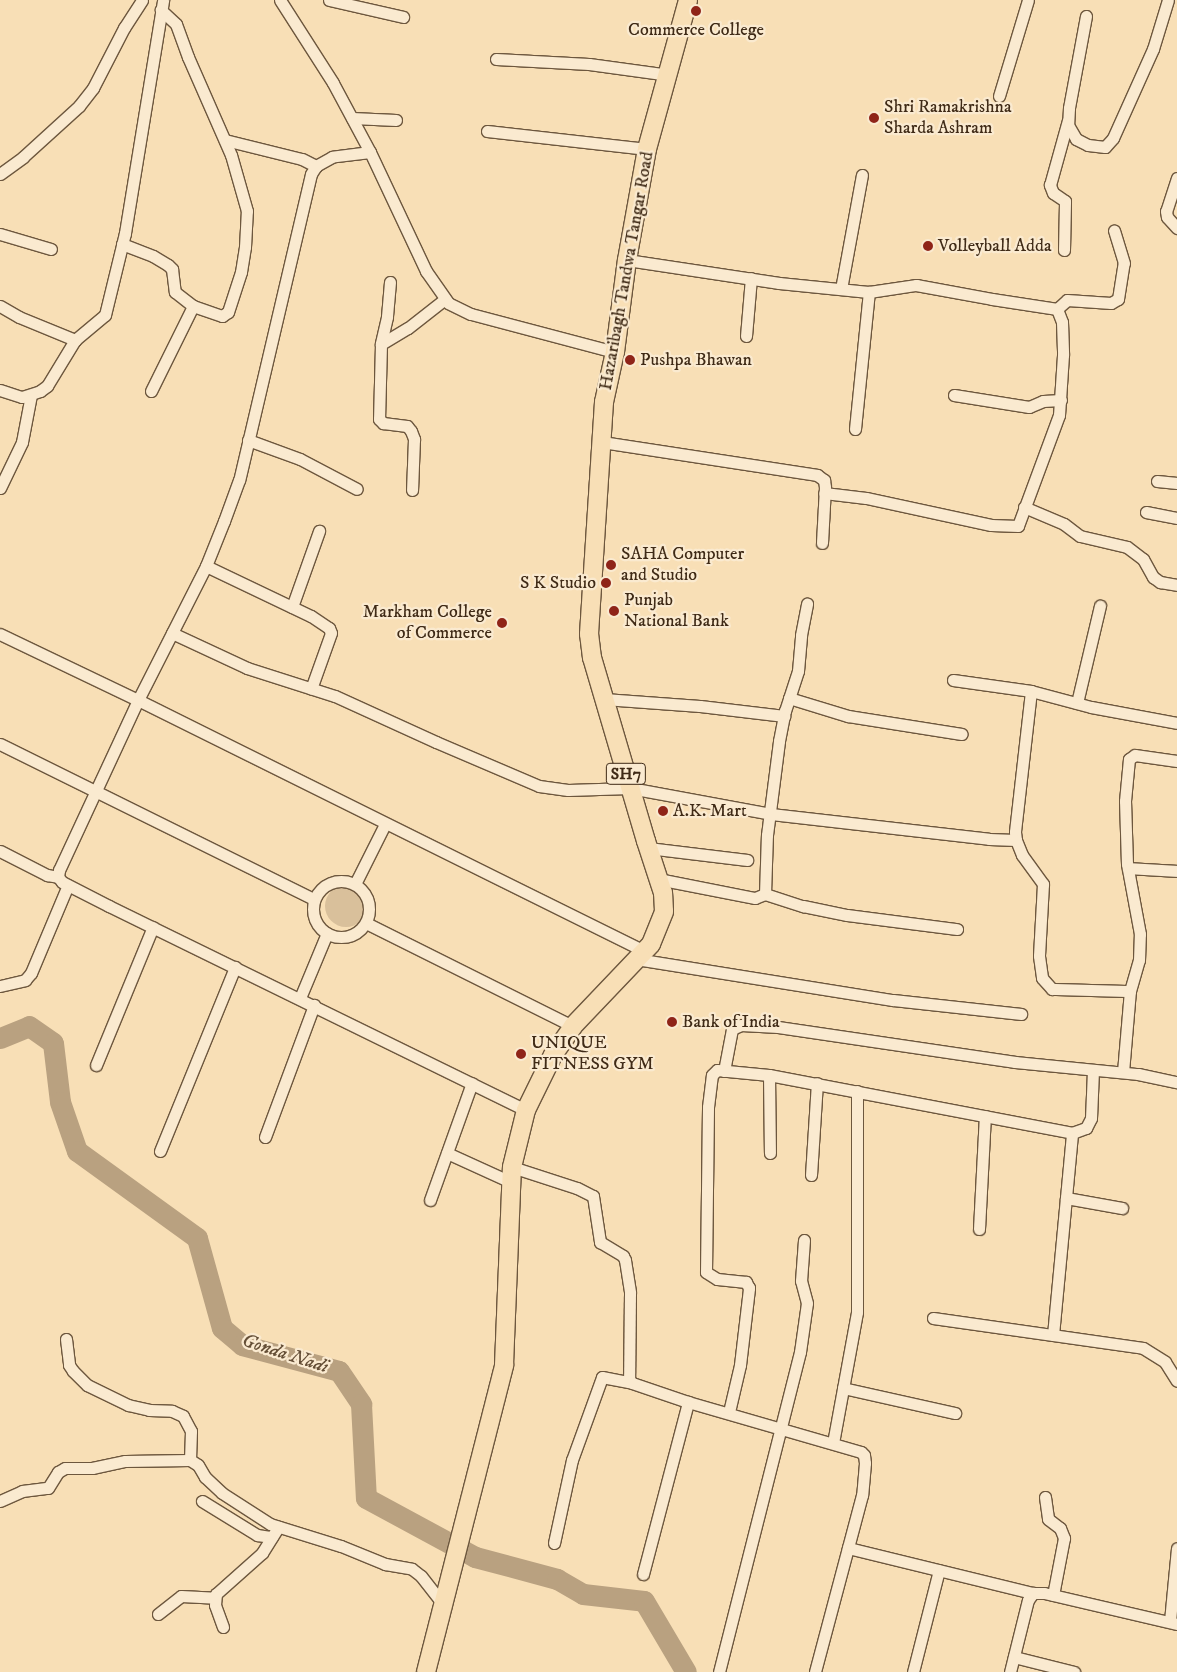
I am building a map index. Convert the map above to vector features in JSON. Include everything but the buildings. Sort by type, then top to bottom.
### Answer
[{"type":"main road","name":"Hazaribagh Tandwa Tangar Road","points":[[426,1672],[504,1365],[512,1174],[526,1110],[553,1055],[573,1026],[652,944],[664,911],[663,893],[592,658],[590,634],[604,402],[615,352],[626,260],[647,149],[669,75],[688,0]]},
{"type":"street","points":[[0,174],[30,152],[79,106],[93,88],[124,28],[142,0]]},
{"type":"street","points":[[280,0],[333,83],[370,152],[426,271],[445,299],[454,306],[471,314],[615,352]]},
{"type":"street","points":[[329,0],[403,17]]},
{"type":"street","points":[[999,96],[1028,0]]},
{"type":"street","points":[[1068,119],[1071,133],[1076,139],[1101,147],[1110,144],[1153,49],[1168,0]]},
{"type":"street","points":[[122,244],[153,256],[172,268],[175,292],[193,306],[206,312],[226,315],[241,272],[245,247],[247,211],[225,140],[188,57],[176,24],[162,5]]},
{"type":"street","points":[[0,390],[22,397],[31,395],[47,386],[75,340],[105,315],[122,244],[162,5]]},
{"type":"street","points":[[1064,250],[1065,201],[1053,193],[1050,185],[1057,152],[1068,119],[1086,16]]},
{"type":"street","points":[[496,59],[589,64],[669,75]]},
{"type":"street","points":[[352,118],[396,120]]},
{"type":"street","points":[[487,131],[647,149]]},
{"type":"street","points":[[225,140],[302,159],[316,166]]},
{"type":"street","points":[[58,877],[59,870],[138,700],[206,566],[239,480],[311,174],[316,166],[332,157],[370,152]]},
{"type":"street","points":[[841,289],[862,175]]},
{"type":"street","points":[[1177,178],[1166,211],[1167,217],[1177,228]]},
{"type":"street","points":[[626,260],[751,278],[869,292],[916,285],[992,300],[1057,309],[1067,300],[1111,303],[1118,299],[1124,263],[1114,230]]},
{"type":"street","points":[[0,234],[51,249]]},
{"type":"street","points":[[746,336],[751,278]]},
{"type":"street","points":[[390,282],[387,317],[381,344],[379,418],[382,423],[407,426],[411,431],[414,440],[412,490]]},
{"type":"street","points":[[855,429],[869,292]]},
{"type":"street","points":[[381,344],[408,328],[445,299]]},
{"type":"street","points":[[0,306],[19,317],[75,340]]},
{"type":"street","points":[[151,391],[193,306]]},
{"type":"street","points":[[824,493],[866,498],[991,525],[1015,528],[1018,526],[1057,422],[1061,400],[1062,322],[1057,309]]},
{"type":"street","points":[[0,488],[22,442],[31,395]]},
{"type":"street","points":[[954,395],[1028,407],[1043,401],[1061,400]]},
{"type":"street","points":[[248,440],[300,459],[357,489]]},
{"type":"street","points":[[602,442],[817,475],[824,480],[822,543]]},
{"type":"street","points":[[1158,481],[1177,483]]},
{"type":"street","points":[[1024,507],[1064,524],[1080,536],[1127,547],[1143,559],[1153,577],[1160,582],[1177,585]]},
{"type":"street","points":[[1146,512],[1177,518]]},
{"type":"street","points":[[292,607],[320,531]]},
{"type":"street","points":[[206,566],[292,607],[323,624],[331,633],[310,689]]},
{"type":"street","points":[[765,894],[767,834],[784,716],[798,671],[801,635],[808,604]]},
{"type":"street","points":[[1078,703],[1100,606]]},
{"type":"street","points":[[172,633],[247,668],[342,699],[539,786],[568,790],[630,788],[771,814],[964,836],[1016,840]]},
{"type":"street","points":[[0,634],[138,700],[386,824],[640,955],[893,1000],[1021,1014]]},
{"type":"street","points":[[953,680],[1031,691],[1078,703],[1177,723]]},
{"type":"street","points":[[1031,691],[1016,840],[1022,855],[1043,884],[1039,956],[1042,978],[1052,989],[1130,991]]},
{"type":"street","points":[[789,698],[848,716],[962,734]]},
{"type":"street","points":[[604,699],[700,706],[784,716]]},
{"type":"street","points":[[0,744],[314,899]]},
{"type":"street","points":[[1122,1072],[1130,991],[1139,960],[1140,934],[1128,868],[1125,801],[1129,759],[1135,755],[1177,761]]},
{"type":"street","points":[[355,884],[386,824]]},
{"type":"street","points":[[648,848],[747,860]]},
{"type":"street","points":[[0,851],[47,875],[58,877],[68,885],[526,1110]]},
{"type":"street","points":[[1128,868],[1177,871]]},
{"type":"street","points":[[658,878],[755,898],[765,894],[803,906],[847,915],[957,929]]},
{"type":"street","points":[[348,881],[355,884],[367,897],[369,906],[366,923],[360,930],[344,937],[327,933],[316,922],[312,907],[314,899],[324,886],[331,882],[348,881]]},
{"type":"street","points":[[0,986],[25,980],[31,973],[68,885]]},
{"type":"street","points":[[366,923],[573,1026]]},
{"type":"street","points":[[96,1065],[153,927]]},
{"type":"street","points":[[300,998],[327,933]]},
{"type":"street","points":[[160,1151],[236,966]]},
{"type":"street","points":[[265,1137],[314,1005]]},
{"type":"street","points":[[724,1071],[732,1028],[741,1025],[778,1027],[1015,1062],[1093,1071],[1122,1072],[1177,1082]]},
{"type":"street","points":[[729,1412],[740,1365],[749,1288],[746,1282],[717,1279],[706,1272],[708,1107],[712,1075],[717,1070],[769,1075],[817,1083],[1072,1133],[1086,1128],[1091,1118],[1093,1071]]},
{"type":"street","points":[[769,1075],[770,1153]]},
{"type":"street","points":[[430,1200],[472,1083]]},
{"type":"street","points":[[811,1175],[817,1083]]},
{"type":"street","points":[[833,1443],[857,1312],[857,1091]]},
{"type":"street","points":[[979,1229],[985,1116]]},
{"type":"street","points":[[1053,1335],[1072,1133]]},
{"type":"street","points":[[447,1152],[512,1174],[577,1188],[593,1196],[600,1242],[623,1256],[625,1260],[630,1293],[630,1382]]},
{"type":"street","points":[[1066,1198],[1122,1208]]},
{"type":"street","points":[[719,1672],[800,1352],[807,1303],[801,1281],[804,1240]]},
{"type":"street","points":[[933,1318],[1143,1348],[1164,1362],[1177,1381]]},
{"type":"street","points":[[66,1339],[70,1365],[73,1371],[87,1385],[128,1404],[149,1410],[172,1411],[183,1416],[191,1431],[190,1460]]},
{"type":"street","points":[[554,1543],[572,1460],[600,1382],[606,1377],[630,1382],[688,1402],[729,1412],[857,1450],[864,1455],[862,1495],[815,1672]]},
{"type":"street","points":[[843,1388],[956,1413]]},
{"type":"street","points":[[643,1574],[688,1402]]},
{"type":"street","points":[[0,1501],[22,1491],[48,1488],[58,1472],[65,1468],[92,1468],[125,1461],[190,1460],[198,1465],[206,1478],[222,1493],[275,1532]]},
{"type":"street","points":[[1045,1497],[1048,1519],[1060,1528],[1064,1538],[1053,1595]]},
{"type":"street","points":[[202,1502],[257,1534],[275,1532],[342,1546],[385,1564],[412,1569],[421,1576],[443,1604]]},
{"type":"street","points":[[214,1598],[223,1586],[262,1553],[275,1532]]},
{"type":"street","points":[[848,1548],[1033,1593],[1053,1595],[1174,1622],[1177,1548]]},
{"type":"street","points":[[912,1672],[939,1570]]},
{"type":"street","points":[[1010,1672],[1028,1600],[1033,1593]]},
{"type":"street","points":[[158,1614],[181,1596],[214,1598]]},
{"type":"street","points":[[214,1598],[223,1627]]},
{"type":"street","points":[[1014,1657],[1074,1672]]},
{"type":"shaded area","points":[[350,885],[358,888],[364,894],[367,906],[364,918],[358,924],[342,927],[334,924],[328,918],[325,902],[328,894],[334,888]]},
{"type":"waterway","name":"Gonda Nadi","points":[[0,1038],[29,1026],[53,1043],[60,1102],[77,1151],[197,1238],[222,1328],[242,1345],[339,1371],[361,1404],[366,1498],[475,1557],[557,1579],[583,1594],[644,1601],[686,1672]]},
{"type":"place","name":"Commerce College","points":[[696,11]]},
{"type":"place","name":"Shri Ramakrishna Sharda Ashram","points":[[874,118]]},
{"type":"place","name":"Volleyball Adda","points":[[928,246]]},
{"type":"place","name":"Pushpa Bhawan","points":[[630,360]]},
{"type":"place","name":"SAHA Computer and Studio","points":[[611,565]]},
{"type":"place","name":"S K Studio","points":[[606,583]]},
{"type":"place","name":"Punjab National Bank","points":[[614,611]]},
{"type":"place","name":"Markham College of Commerce","points":[[502,623]]},
{"type":"place","name":"A.K. Mart","points":[[663,811]]},
{"type":"place","name":"Bank of India","points":[[672,1022]]},
{"type":"place","name":"UNIQUE FITNESS GYM","points":[[521,1054]]}]
